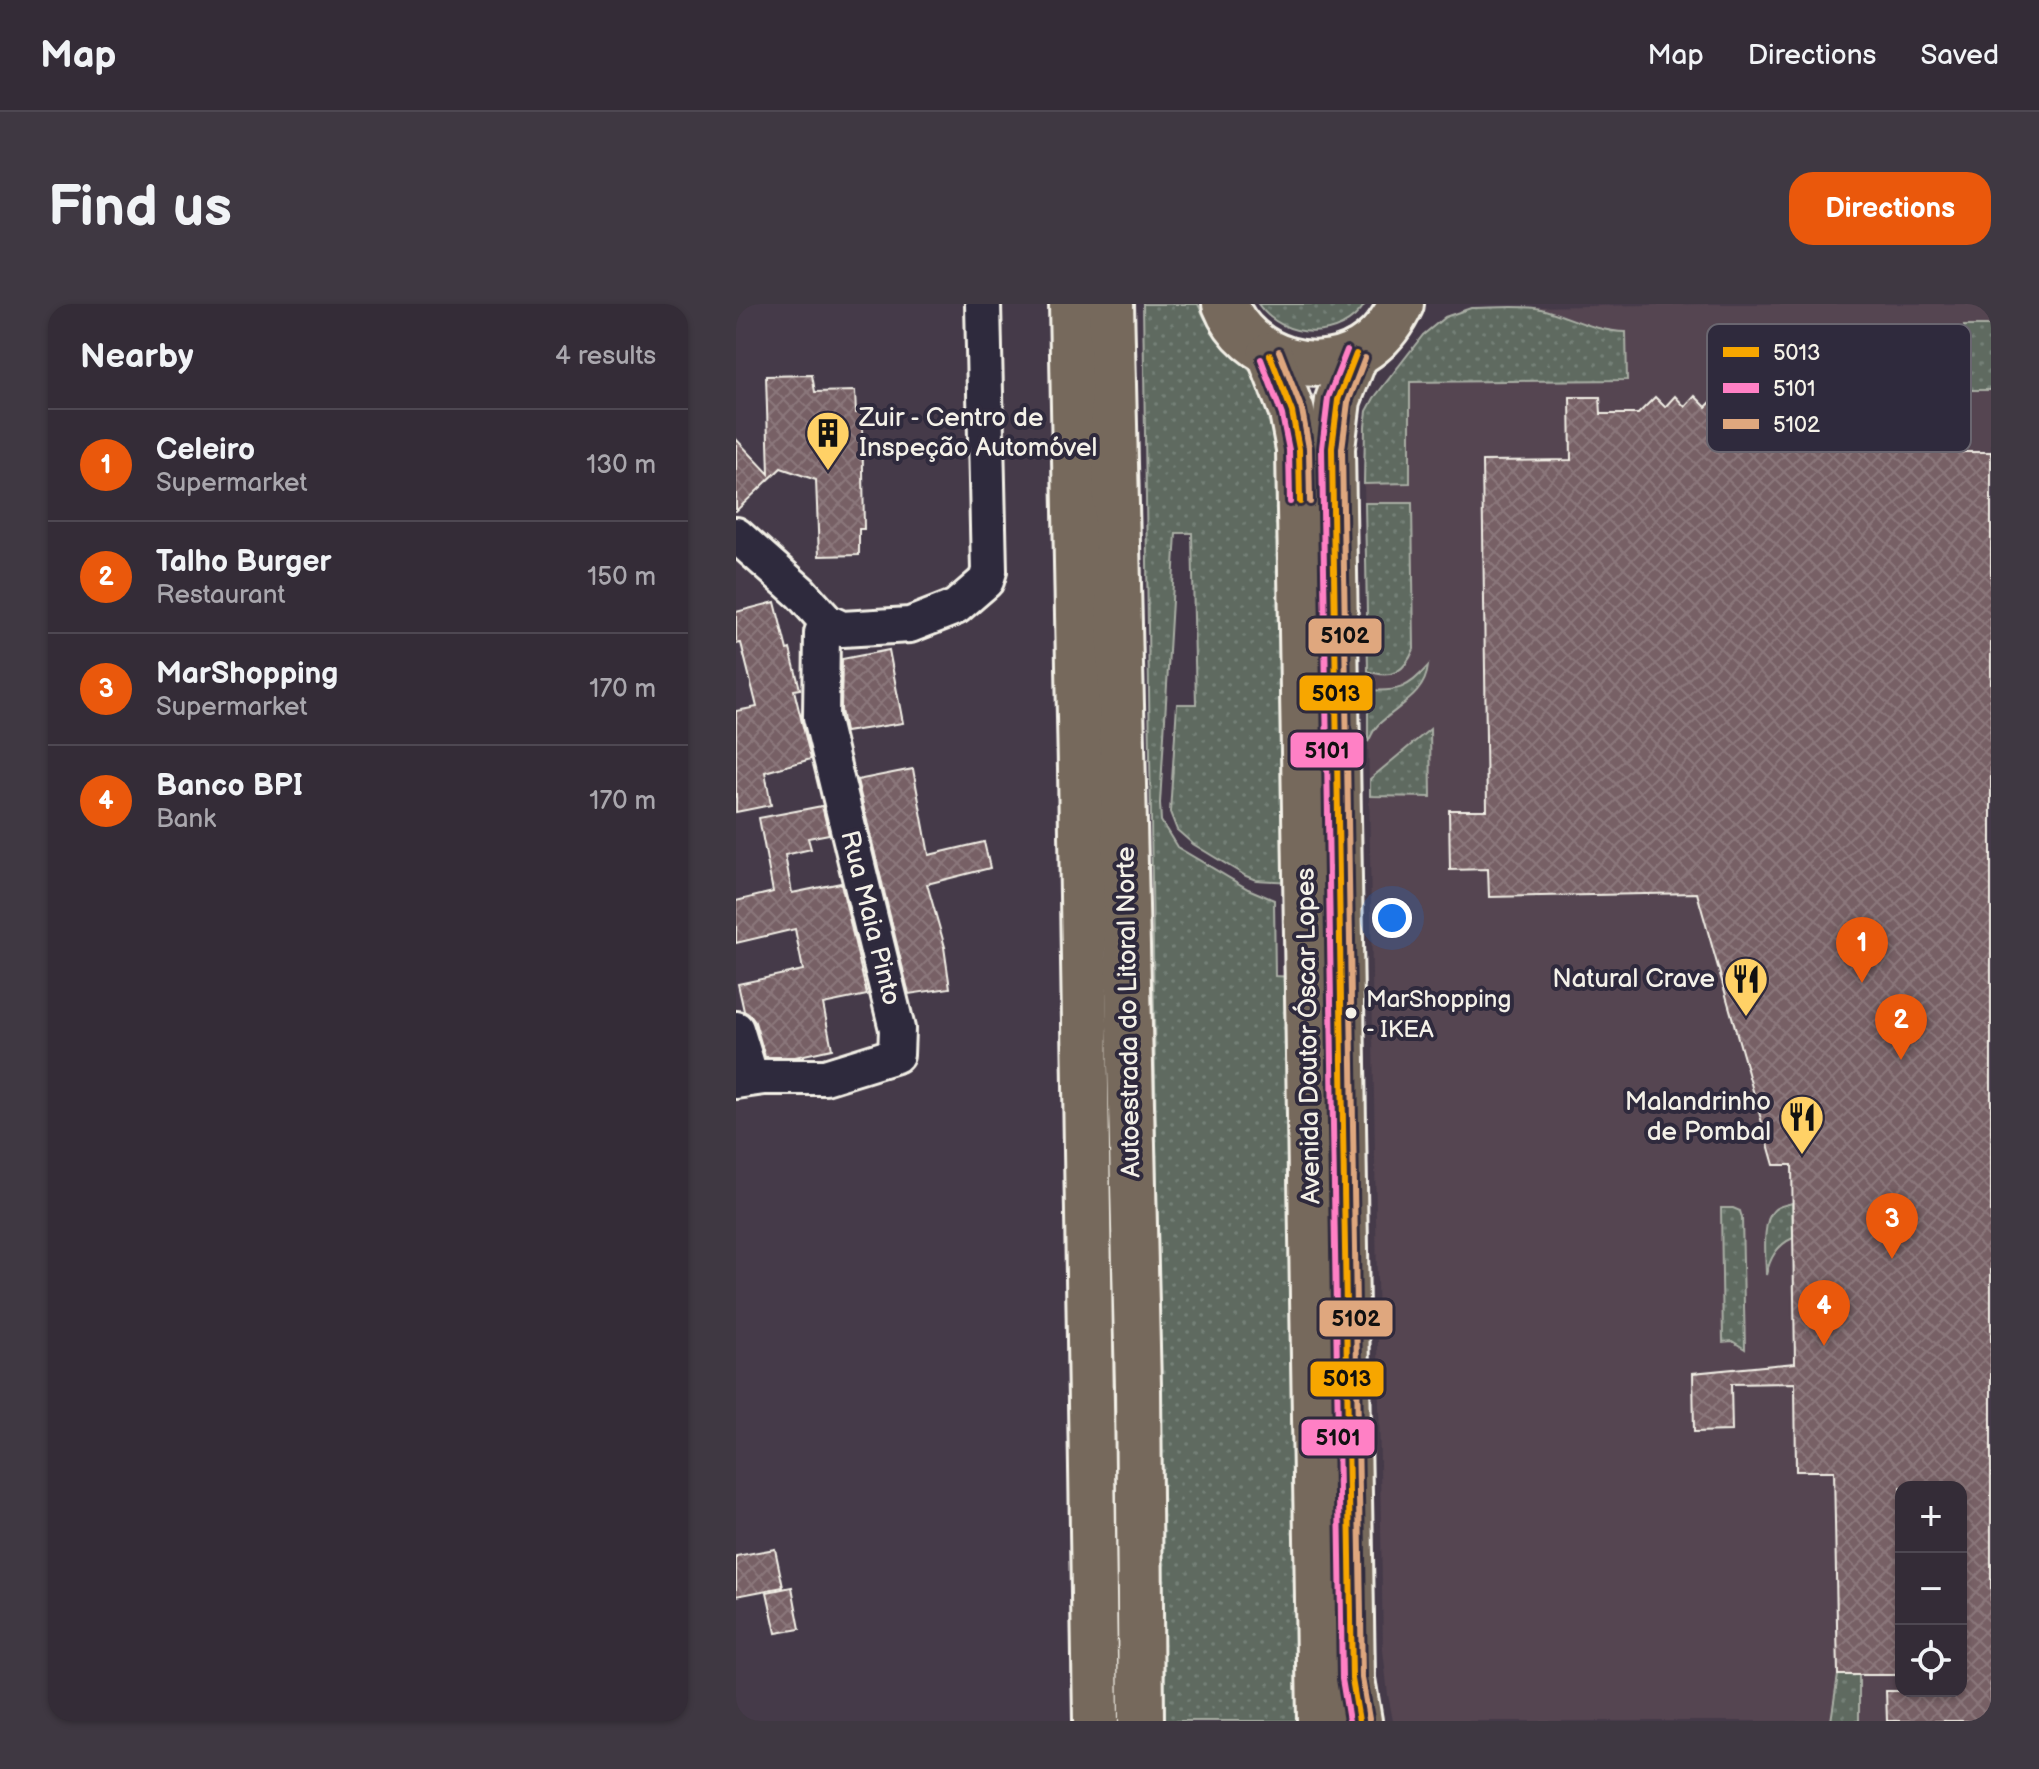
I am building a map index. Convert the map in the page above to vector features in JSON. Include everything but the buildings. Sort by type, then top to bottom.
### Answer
[{"type":"main road","name":"Autoestrada do Litoral Norte","points":[[1072,304],[1096,1721]]},
{"type":"main road","name":"Autoestrada do Litoral Norte","points":[[1111,304],[1138,1386],[1141,1721]]},
{"type":"main road","points":[[1225,304],[1230,317],[1247,338],[1270,355],[1298,363],[1328,363],[1356,354],[1383,333],[1401,304]]},
{"type":"main road","name":"Avenida Doutor Óscar Lopes","points":[[1356,354],[1338,400],[1332,448],[1352,1679],[1359,1721]]},
{"type":"main road","name":"Avenida Doutor Óscar Lopes","points":[[1270,355],[1292,412],[1299,449],[1320,1721]]},
{"type":"street","points":[[736,537],[801,593],[827,622],[842,629],[910,625],[956,607],[986,581],[989,571],[983,304]]},
{"type":"street","name":"Rua Maia Pinto","points":[[743,1080],[825,1077],[896,1055],[897,1029],[821,717],[822,633],[827,622]]},
{"type":"street","points":[[736,1029],[743,1080]]},
{"type":"shaded area","points":[[1991,304],[1991,1721],[1393,1721],[1383,1650],[1365,426],[1367,411],[1374,398],[1423,335],[1445,317],[1471,308]]},
{"type":"green space","points":[[1143,304],[1198,304],[1225,347],[1275,399],[1292,882],[1256,880],[1246,876],[1193,844],[1177,830],[1170,812],[1177,704],[1196,704],[1192,533],[1176,533],[1160,803],[1161,821],[1177,847],[1248,889],[1274,900],[1275,976],[1294,977],[1306,1721],[1165,1721]]},
{"type":"green space","points":[[1258,304],[1365,304],[1342,325],[1312,332],[1282,325]]},
{"type":"green space","points":[[1471,308],[1534,308],[1604,329],[1626,332],[1627,380],[1410,382],[1410,483],[1364,484],[1365,426],[1367,411],[1374,398],[1423,335],[1445,317]]},
{"type":"green space","points":[[1971,326],[1991,326],[1991,390],[1971,390]]},
{"type":"green space","points":[[1365,503],[1412,503],[1414,649],[1402,668],[1391,674],[1368,671]]},
{"type":"green space","points":[[1428,666],[1416,693],[1378,725],[1368,742],[1368,690],[1401,687],[1414,680]]},
{"type":"green space","points":[[1430,729],[1431,797],[1370,796],[1370,779]]},
{"type":"green space","points":[[1792,1203],[1793,1238],[1775,1253],[1766,1275],[1767,1223],[1776,1208]]},
{"type":"green space","points":[[1721,1208],[1740,1211],[1742,1218],[1745,1349],[1732,1341],[1723,1342]]},
{"type":"green space","points":[[1838,1675],[1859,1675],[1859,1721],[1831,1721]]},
{"type":"transit line","name":"5101","points":[[1347,350],[1328,398],[1322,448],[1342,1679],[1349,1721]]},
{"type":"transit line","name":"5102","points":[[1279,351],[1302,410],[1309,448],[1310,502]]},
{"type":"transit line","name":"5013","points":[[1356,354],[1338,400],[1332,448],[1352,1679],[1359,1721]]},
{"type":"transit line","name":"5013","points":[[1270,355],[1292,412],[1299,449],[1300,502]]},
{"type":"transit line","name":"5102","points":[[1365,358],[1348,402],[1342,449],[1362,1678],[1369,1719]]},
{"type":"transit line","name":"5101","points":[[1261,359],[1282,415],[1289,450],[1290,502]]},
{"type":"place","name":"Zuir - Centro de Inspeção Automóvel","points":[[828,472]]},
{"type":"place","name":"Celeiro","points":[[1862,983]]},
{"type":"place","name":"MarShopping - IKEA","points":[[1351,1013]]},
{"type":"place","name":"Natural Crave","points":[[1746,1018]]},
{"type":"place","name":"Talho Burger","points":[[1901,1060]]},
{"type":"place","name":"Malandrinho de Pombal","points":[[1802,1156]]},
{"type":"place","name":"MarShopping","points":[[1892,1259]]},
{"type":"place","name":"Banco BPI","points":[[1824,1346]]}]
